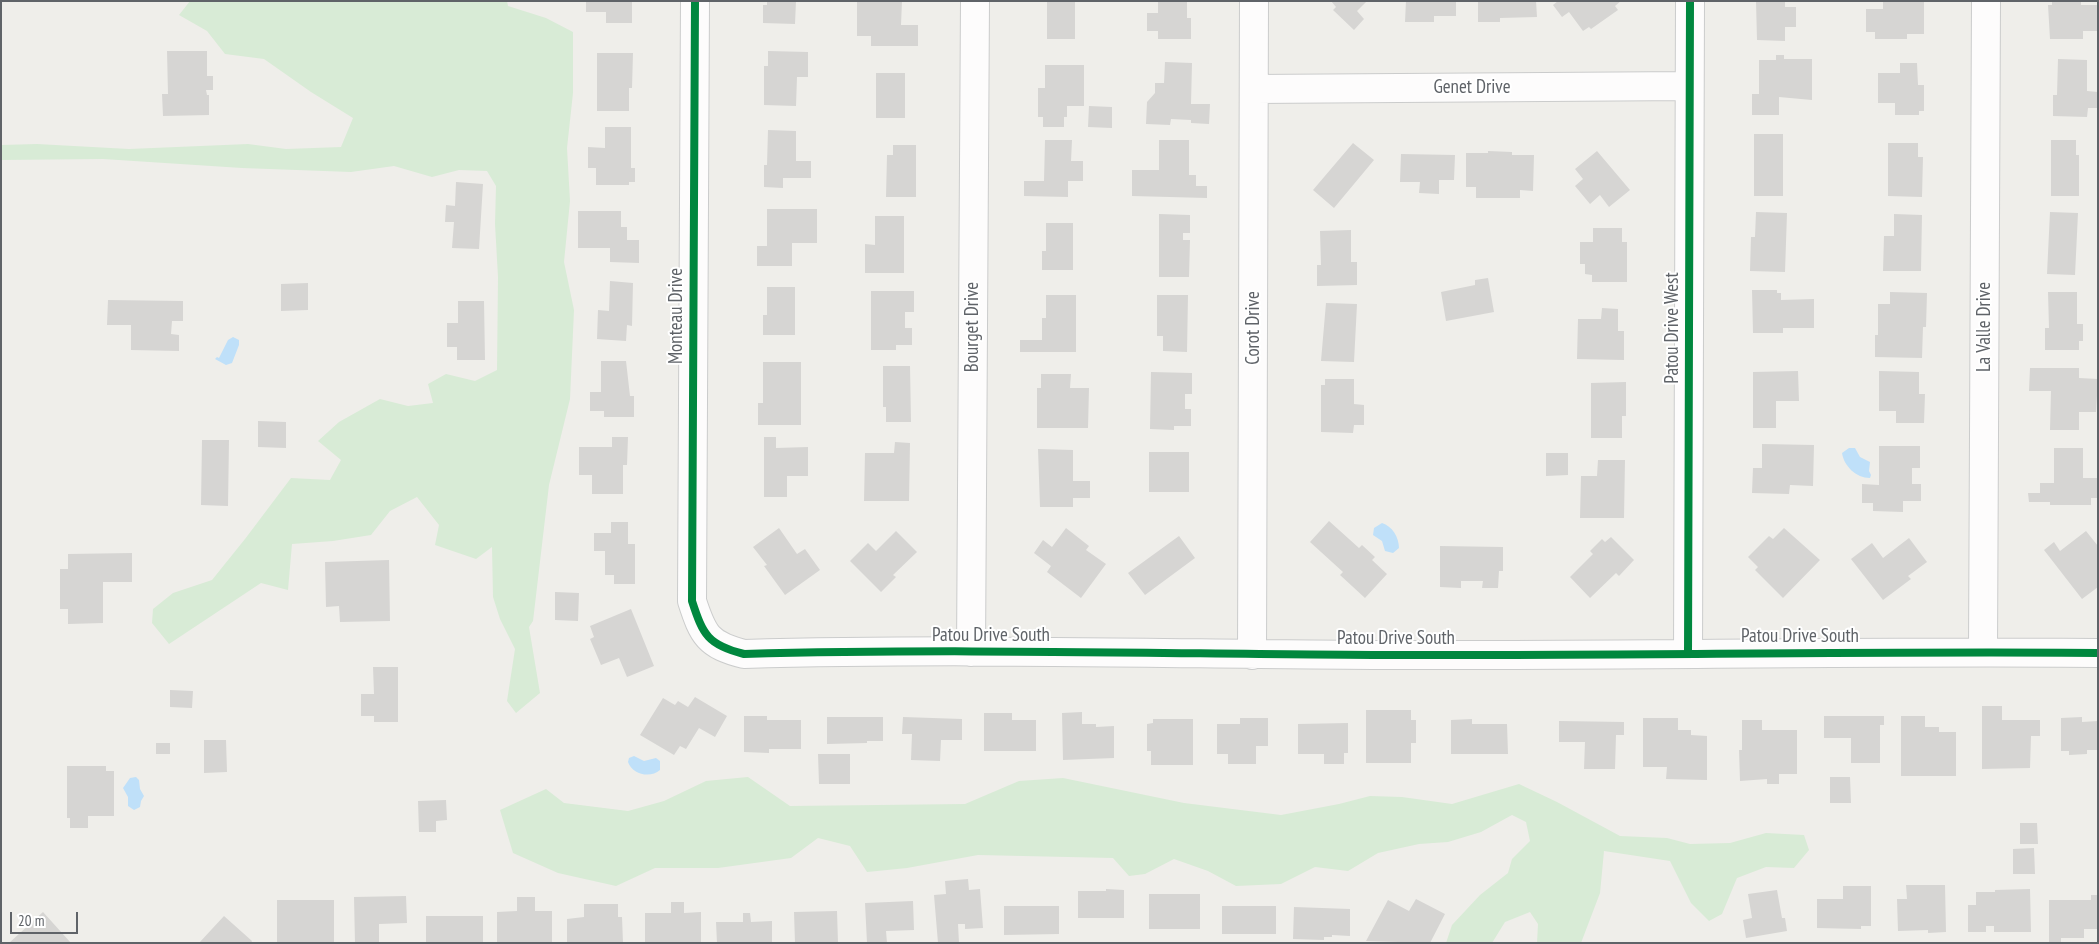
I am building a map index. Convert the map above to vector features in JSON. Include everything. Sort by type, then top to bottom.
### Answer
[{"type":"street","name":"Monteau Drive","points":[[695,1],[692,602],[701,629]]},
{"type":"street","name":"Bourget Drive","points":[[971,652],[975,1]]},
{"type":"street","name":"Corot Drive","points":[[1252,655],[1254,1]]},
{"type":"street","name":"Patou Drive West","points":[[1688,654],[1690,1]]},
{"type":"street","name":"La Valle Drive","points":[[1983,652],[1986,1]]},
{"type":"street","name":"Genet Drive","points":[[1255,89],[1689,86]]},
{"type":"street","name":"Patou Drive South","points":[[701,629],[711,640],[724,649],[744,654],[971,652],[1252,655],[2098,653]]},
{"type":"green space","points":[[190,1],[507,1],[508,6],[546,18],[573,32],[573,93],[567,148],[570,201],[564,262],[574,310],[570,399],[549,485],[533,621],[529,627],[540,693],[516,713],[507,701],[515,649],[500,619],[493,597],[492,547],[476,559],[435,545],[439,525],[417,497],[390,511],[371,535],[333,541],[292,544],[288,590],[261,583],[169,644],[152,623],[153,609],[173,593],[212,580],[291,478],[330,480],[341,460],[318,441],[339,422],[380,399],[408,406],[433,403],[428,384],[446,374],[475,381],[497,370],[498,277],[495,224],[496,186],[487,171],[459,170],[432,177],[394,166],[351,172],[242,168],[103,159],[1,160],[1,145],[37,144],[129,149],[248,144],[286,149],[341,147],[353,118],[311,92],[264,59],[225,54],[207,31],[179,15]]},
{"type":"green space","points":[[748,777],[790,806],[965,804],[1019,781],[1063,778],[1184,803],[1281,815],[1370,796],[1402,797],[1452,804],[1519,784],[1620,836],[1667,838],[1690,844],[1730,843],[1766,833],[1804,835],[1809,850],[1794,868],[1766,867],[1737,878],[1722,914],[1709,921],[1691,903],[1670,861],[1604,851],[1600,893],[1581,943],[1537,943],[1538,924],[1530,912],[1505,922],[1492,943],[1446,943],[1452,925],[1480,895],[1508,873],[1512,859],[1530,841],[1526,822],[1512,815],[1481,832],[1448,842],[1419,844],[1378,853],[1348,871],[1315,867],[1281,884],[1236,886],[1208,871],[1174,859],[1145,874],[1129,876],[1113,858],[978,855],[907,868],[867,872],[850,846],[818,838],[791,858],[718,868],[655,868],[616,886],[558,873],[513,853],[500,810],[546,789],[564,803],[628,811],[664,801],[706,781]]},
{"type":"water","points":[[233,337],[239,340],[239,345],[232,363],[226,365],[215,359],[219,358],[228,340]]},
{"type":"water","points":[[1849,448],[1855,448],[1860,457],[1870,462],[1870,478],[1856,474],[1848,467],[1842,453]]},
{"type":"water","points":[[1382,523],[1392,529],[1398,540],[1399,548],[1393,553],[1385,551],[1382,541],[1373,535],[1374,528]]},
{"type":"water","points":[[634,756],[644,761],[656,758],[660,761],[660,770],[647,775],[633,770],[628,762],[629,758]]},
{"type":"water","points":[[136,777],[139,780],[140,789],[144,796],[140,807],[134,810],[128,806],[128,797],[123,788],[130,778]]},
{"type":"building","points":[[586,1],[632,1],[632,23],[606,23],[606,12],[586,12]]},
{"type":"building","points":[[767,1],[796,1],[795,24],[763,23],[763,5],[767,5]]},
{"type":"building","points":[[857,1],[902,1],[901,25],[918,25],[918,46],[871,46],[871,36],[857,36]]},
{"type":"building","points":[[1047,1],[1075,1],[1075,39],[1047,39]]},
{"type":"building","points":[[1158,1],[1187,1],[1187,18],[1191,18],[1191,39],[1158,39],[1158,31],[1147,31],[1147,13],[1158,13]]},
{"type":"building","points":[[1331,1],[1367,1],[1357,11],[1364,19],[1354,30],[1333,10],[1336,7]]},
{"type":"building","points":[[1406,1],[1456,1],[1456,16],[1434,16],[1434,22],[1405,22]]},
{"type":"building","points":[[1478,1],[1536,1],[1537,17],[1500,18],[1500,22],[1478,22]]},
{"type":"building","points":[[1558,1],[1621,1],[1615,6],[1618,10],[1591,29],[1589,27],[1583,31],[1569,12],[1562,17],[1553,5]]},
{"type":"building","points":[[1756,1],[1785,1],[1785,7],[1796,7],[1796,27],[1785,27],[1785,41],[1757,40]]},
{"type":"building","points":[[1883,1],[1924,1],[1924,34],[1907,34],[1907,39],[1875,39],[1875,32],[1866,32],[1866,9],[1883,9]]},
{"type":"building","points":[[2052,1],[2081,1],[2081,5],[2097,5],[2097,31],[2083,31],[2083,39],[2050,39],[2048,5],[2052,5]]},
{"type":"building","points":[[167,51],[207,51],[207,76],[213,76],[213,90],[206,90],[207,95],[209,95],[209,115],[163,116],[162,94],[168,94]]},
{"type":"building","points":[[768,51],[808,52],[808,77],[797,77],[796,106],[764,105],[764,66],[768,66]]},
{"type":"building","points":[[597,53],[633,53],[632,88],[629,88],[629,111],[597,111]]},
{"type":"building","points":[[1776,55],[1784,55],[1784,59],[1812,59],[1812,100],[1779,97],[1779,115],[1752,115],[1752,94],[1759,94],[1759,60],[1776,60]]},
{"type":"building","points":[[2058,59],[2087,60],[2087,91],[2098,92],[2098,108],[2088,108],[2087,117],[2053,116],[2053,95],[2057,95]]},
{"type":"building","points":[[1165,62],[1192,63],[1191,104],[1210,104],[1209,124],[1191,123],[1191,120],[1171,119],[1170,125],[1146,124],[1147,102],[1155,93],[1155,83],[1164,83]]},
{"type":"building","points":[[1900,63],[1917,63],[1918,85],[1924,85],[1924,111],[1919,111],[1919,115],[1895,115],[1895,103],[1878,103],[1878,73],[1900,73]]},
{"type":"building","points":[[1045,65],[1084,65],[1084,106],[1067,106],[1067,117],[1064,117],[1064,127],[1043,127],[1043,117],[1038,117],[1038,88],[1045,88]]},
{"type":"building","points":[[876,73],[905,73],[905,118],[876,118]]},
{"type":"building","points":[[1089,106],[1112,107],[1112,128],[1088,127]]},
{"type":"building","points":[[605,127],[631,127],[631,168],[635,168],[635,182],[629,182],[629,185],[596,185],[596,168],[588,168],[588,147],[605,148]]},
{"type":"building","points":[[768,130],[796,131],[796,161],[811,161],[811,178],[783,178],[783,188],[764,187],[764,165],[767,165]]},
{"type":"building","points":[[1754,134],[1783,134],[1783,196],[1754,196]]},
{"type":"building","points":[[1045,140],[1072,140],[1071,161],[1083,161],[1083,181],[1068,181],[1068,197],[1024,196],[1024,181],[1044,181]]},
{"type":"building","points":[[1159,140],[1189,140],[1189,175],[1196,175],[1196,186],[1207,186],[1207,198],[1132,196],[1132,170],[1159,170]]},
{"type":"building","points":[[2051,140],[2076,140],[2076,155],[2079,155],[2079,196],[2051,196]]},
{"type":"building","points":[[1353,143],[1374,160],[1334,208],[1313,190]]},
{"type":"building","points":[[1888,143],[1918,143],[1918,157],[1923,157],[1922,197],[1888,196]]},
{"type":"building","points":[[893,145],[916,145],[916,197],[886,197],[887,155],[893,155]]},
{"type":"building","points":[[1488,151],[1512,152],[1512,155],[1534,155],[1533,191],[1520,190],[1520,198],[1476,198],[1476,187],[1466,187],[1466,153],[1488,153]]},
{"type":"building","points":[[1597,151],[1630,190],[1609,207],[1600,195],[1590,204],[1575,186],[1583,179],[1575,169]]},
{"type":"building","points":[[1401,154],[1455,155],[1454,180],[1439,180],[1439,194],[1419,193],[1420,182],[1400,182]]},
{"type":"building","points":[[456,182],[483,184],[479,249],[452,248],[454,222],[445,222],[446,205],[455,206]]},
{"type":"building","points":[[767,209],[817,209],[817,243],[792,243],[792,266],[757,266],[757,246],[767,246]]},
{"type":"building","points":[[578,211],[621,211],[621,227],[627,227],[627,240],[639,240],[639,263],[610,262],[610,248],[578,248]]},
{"type":"building","points":[[1756,212],[1787,213],[1785,272],[1750,271],[1751,237],[1755,237]]},
{"type":"building","points":[[2050,212],[2078,213],[2075,275],[2047,274]]},
{"type":"building","points":[[1159,214],[1190,215],[1190,233],[1183,233],[1183,240],[1190,240],[1189,277],[1159,277]]},
{"type":"building","points":[[1894,214],[1922,215],[1921,271],[1883,271],[1884,236],[1894,236]]},
{"type":"building","points":[[875,216],[904,216],[904,273],[865,273],[865,244],[875,245]]},
{"type":"building","points":[[1046,223],[1073,223],[1073,270],[1042,270],[1042,251],[1046,251]]},
{"type":"building","points":[[1593,228],[1622,228],[1622,242],[1627,242],[1627,282],[1592,282],[1592,275],[1585,274],[1585,264],[1580,264],[1580,242],[1593,242]]},
{"type":"building","points":[[1351,230],[1351,262],[1357,262],[1357,285],[1317,286],[1317,265],[1321,265],[1320,231]]},
{"type":"building","points":[[1488,278],[1494,312],[1446,321],[1441,292],[1475,285],[1475,280]]},
{"type":"building","points":[[610,281],[633,283],[632,326],[627,325],[626,341],[597,339],[598,310],[609,311]]},
{"type":"building","points":[[308,283],[308,310],[281,311],[281,284]]},
{"type":"building","points":[[767,287],[795,287],[795,335],[763,335],[763,315],[767,315]]},
{"type":"building","points":[[1752,290],[1777,290],[1777,293],[1781,293],[1781,300],[1814,299],[1814,328],[1783,328],[1783,333],[1753,333]]},
{"type":"building","points":[[871,291],[914,291],[914,312],[905,312],[905,328],[912,328],[912,345],[896,345],[896,350],[871,350]]},
{"type":"building","points":[[1890,292],[1927,293],[1926,327],[1923,327],[1922,358],[1875,357],[1875,335],[1878,335],[1878,304],[1890,304]]},
{"type":"building","points":[[2048,292],[2077,292],[2077,324],[2083,324],[2083,341],[2079,341],[2079,350],[2045,350],[2045,328],[2049,328]]},
{"type":"building","points":[[1046,295],[1076,295],[1076,352],[1020,352],[1020,340],[1042,340],[1042,318],[1046,318]]},
{"type":"building","points":[[1157,295],[1188,295],[1187,352],[1163,351],[1163,336],[1157,336]]},
{"type":"building","points":[[108,300],[183,301],[183,321],[172,321],[171,334],[179,335],[179,351],[131,350],[131,325],[107,325]]},
{"type":"building","points":[[458,301],[484,301],[485,360],[457,360],[457,347],[447,347],[447,323],[458,323]]},
{"type":"building","points":[[1326,303],[1357,304],[1354,362],[1321,361]]},
{"type":"building","points":[[1602,308],[1618,309],[1618,331],[1624,331],[1624,360],[1577,359],[1578,319],[1601,319]]},
{"type":"building","points":[[601,361],[626,361],[630,396],[634,396],[634,417],[604,417],[604,411],[590,411],[590,392],[601,392]]},
{"type":"building","points":[[763,362],[801,362],[801,425],[758,425],[758,403],[763,403]]},
{"type":"building","points":[[883,366],[910,366],[911,422],[886,422],[886,407],[883,407]]},
{"type":"building","points":[[2030,368],[2079,368],[2079,378],[2098,379],[2096,412],[2079,412],[2079,430],[2050,430],[2051,391],[2029,391]]},
{"type":"building","points":[[1798,371],[1799,401],[1776,401],[1776,428],[1753,428],[1753,372]]},
{"type":"building","points":[[1879,371],[1919,372],[1919,394],[1925,394],[1924,423],[1896,423],[1896,411],[1879,411]]},
{"type":"building","points":[[1151,372],[1192,373],[1192,394],[1185,394],[1185,409],[1191,409],[1191,426],[1174,426],[1174,430],[1150,429]]},
{"type":"building","points":[[1041,374],[1071,374],[1070,388],[1089,388],[1088,428],[1037,428],[1037,388],[1041,388]]},
{"type":"building","points":[[1325,379],[1354,379],[1354,404],[1364,405],[1364,425],[1354,425],[1353,433],[1321,432],[1321,385],[1325,385]]},
{"type":"building","points":[[1626,382],[1626,416],[1622,416],[1622,438],[1591,438],[1591,383]]},
{"type":"building","points":[[258,421],[286,422],[286,448],[258,447]]},
{"type":"building","points":[[612,437],[628,437],[627,465],[623,465],[623,494],[592,494],[592,475],[579,475],[579,447],[612,447]]},
{"type":"building","points":[[764,437],[776,437],[776,448],[808,447],[808,476],[787,476],[787,497],[764,497]]},
{"type":"building","points":[[202,440],[229,440],[228,506],[201,505]]},
{"type":"building","points":[[895,442],[910,443],[909,501],[864,501],[865,453],[894,453]]},
{"type":"building","points":[[1762,444],[1814,445],[1813,486],[1790,485],[1789,494],[1752,493],[1753,468],[1762,468]]},
{"type":"building","points":[[1879,446],[1920,446],[1920,468],[1912,468],[1912,484],[1921,484],[1921,501],[1903,501],[1903,512],[1873,511],[1873,503],[1862,503],[1862,484],[1879,485]]},
{"type":"building","points":[[2054,448],[2083,448],[2083,478],[2098,478],[2098,498],[2091,498],[2091,505],[2050,505],[2050,502],[2029,502],[2028,493],[2040,493],[2040,483],[2054,483]]},
{"type":"building","points":[[1038,449],[1073,450],[1073,481],[1090,481],[1090,498],[1073,498],[1073,507],[1040,507]]},
{"type":"building","points":[[1149,452],[1189,452],[1189,492],[1149,492]]},
{"type":"building","points":[[1546,453],[1568,453],[1568,475],[1546,476]]},
{"type":"building","points":[[1598,460],[1625,460],[1624,518],[1580,518],[1581,476],[1597,476]]},
{"type":"building","points":[[1329,521],[1359,548],[1362,545],[1375,557],[1372,560],[1387,574],[1365,598],[1340,575],[1343,572],[1310,542]]},
{"type":"building","points":[[611,522],[628,522],[628,544],[635,544],[635,584],[614,584],[614,575],[605,575],[605,551],[594,551],[594,533],[611,533]]},
{"type":"building","points":[[779,528],[797,554],[805,549],[820,570],[785,595],[764,566],[767,565],[753,547]]},
{"type":"building","points":[[1066,528],[1089,546],[1086,550],[1106,564],[1081,598],[1047,572],[1051,566],[1034,553],[1043,540],[1052,547]]},
{"type":"building","points":[[1784,528],[1820,560],[1783,598],[1755,570],[1758,567],[1748,557],[1769,536],[1773,539]]},
{"type":"building","points":[[896,531],[917,552],[893,575],[896,577],[881,592],[850,561],[868,543],[876,551]]},
{"type":"building","points":[[2086,531],[2098,546],[2098,587],[2082,599],[2044,550],[2054,542],[2060,551]]},
{"type":"building","points":[[1179,536],[1195,558],[1145,595],[1128,573]]},
{"type":"building","points":[[1611,537],[1634,560],[1619,576],[1616,573],[1590,598],[1570,577],[1593,554],[1590,551],[1602,539],[1605,542]]},
{"type":"building","points":[[1909,538],[1927,562],[1908,576],[1911,579],[1883,600],[1851,559],[1872,543],[1883,558]]},
{"type":"building","points":[[1440,546],[1503,547],[1503,571],[1499,571],[1498,588],[1482,588],[1483,581],[1461,581],[1461,588],[1440,587]]},
{"type":"building","points":[[132,553],[132,582],[103,582],[103,623],[68,624],[68,609],[60,609],[60,569],[68,569],[68,554]]},
{"type":"building","points":[[389,560],[390,621],[340,622],[339,606],[326,607],[325,562]]},
{"type":"building","points":[[555,592],[579,593],[578,621],[555,620]]},
{"type":"building","points":[[631,609],[654,666],[627,677],[619,658],[601,665],[590,639],[594,637],[590,626]]},
{"type":"building","points":[[373,667],[398,667],[398,722],[374,722],[374,716],[361,716],[361,694],[374,694]]},
{"type":"building","points":[[170,690],[193,691],[192,708],[170,707]]},
{"type":"building","points":[[695,697],[727,716],[715,737],[699,728],[686,749],[680,746],[674,755],[640,735],[663,698],[675,705],[678,701],[688,707]]},
{"type":"building","points":[[1982,706],[2002,706],[2002,720],[2040,720],[2040,736],[2031,736],[2030,768],[1982,769]]},
{"type":"building","points":[[1366,710],[1411,710],[1411,720],[1416,720],[1416,743],[1411,743],[1411,763],[1366,763]]},
{"type":"building","points":[[1082,712],[1082,724],[1096,724],[1096,727],[1114,726],[1114,758],[1063,760],[1062,713]]},
{"type":"building","points":[[984,713],[1012,713],[1012,720],[1036,720],[1036,751],[984,751]]},
{"type":"building","points":[[744,716],[767,716],[767,720],[801,720],[801,749],[769,749],[769,753],[744,752]]},
{"type":"building","points":[[1824,716],[1884,716],[1884,725],[1880,725],[1880,763],[1851,763],[1851,738],[1824,738]]},
{"type":"building","points":[[1901,716],[1925,716],[1925,727],[1939,727],[1939,732],[1956,732],[1956,776],[1901,776]]},
{"type":"building","points":[[827,717],[883,717],[883,741],[827,744]]},
{"type":"building","points":[[903,717],[962,719],[962,740],[941,740],[940,761],[911,760],[912,734],[902,734]]},
{"type":"building","points":[[2082,717],[2082,722],[2098,721],[2098,750],[2087,750],[2087,754],[2069,755],[2069,751],[2061,751],[2061,718]]},
{"type":"building","points":[[1240,718],[1268,718],[1268,746],[1256,746],[1256,764],[1228,764],[1228,754],[1217,754],[1217,724],[1240,724]]},
{"type":"building","points":[[1643,718],[1678,718],[1678,730],[1691,730],[1691,735],[1707,736],[1707,780],[1666,779],[1667,767],[1643,767]]},
{"type":"building","points":[[1153,719],[1193,719],[1193,765],[1151,765],[1151,751],[1147,751],[1147,724],[1153,723]]},
{"type":"building","points":[[1472,719],[1472,724],[1507,724],[1508,754],[1451,754],[1451,720]]},
{"type":"building","points":[[1742,720],[1762,720],[1762,730],[1797,730],[1797,774],[1779,774],[1779,784],[1767,784],[1767,779],[1740,781],[1739,750],[1742,750]]},
{"type":"building","points":[[1559,721],[1624,722],[1624,735],[1616,735],[1615,769],[1584,769],[1585,742],[1559,742]]},
{"type":"building","points":[[1348,723],[1348,753],[1344,753],[1344,764],[1324,764],[1324,754],[1298,754],[1298,724]]},
{"type":"building","points":[[204,740],[226,740],[227,772],[204,773]]},
{"type":"building","points":[[156,743],[170,743],[170,754],[156,754]]},
{"type":"building","points":[[818,754],[850,754],[850,784],[819,784]]},
{"type":"building","points":[[67,766],[106,766],[106,771],[114,771],[114,816],[88,816],[88,828],[70,828],[70,818],[67,818]]},
{"type":"building","points":[[1830,777],[1850,777],[1851,803],[1830,803]]},
{"type":"building","points":[[446,800],[447,820],[436,821],[436,832],[419,832],[418,801]]},
{"type":"building","points":[[2020,823],[2037,823],[2038,844],[2020,844]]},
{"type":"building","points":[[2034,848],[2035,874],[2013,874],[2013,849]]},
{"type":"building","points":[[968,879],[969,890],[980,889],[983,928],[965,929],[965,924],[958,924],[959,943],[938,943],[934,895],[946,894],[945,881]]},
{"type":"building","points":[[1906,885],[1945,885],[1946,932],[1928,933],[1928,930],[1898,931],[1897,899],[1907,899]]},
{"type":"building","points":[[1843,886],[1871,886],[1871,926],[1861,926],[1861,929],[1817,928],[1817,899],[1843,899]]},
{"type":"building","points":[[1106,889],[1124,890],[1124,918],[1078,918],[1078,891],[1106,891]]},
{"type":"building","points":[[2030,889],[2031,932],[1994,932],[1994,926],[1986,926],[1986,932],[1968,932],[1968,905],[1976,905],[1976,892]]},
{"type":"building","points":[[1777,890],[1782,918],[1785,918],[1787,931],[1746,938],[1743,920],[1752,918],[1748,894]]},
{"type":"building","points":[[1149,894],[1200,894],[1200,929],[1149,929]]},
{"type":"building","points":[[2091,895],[2098,895],[2098,929],[2084,929],[2084,938],[2061,938],[2061,943],[2049,943],[2049,900],[2091,900]]},
{"type":"building","points":[[406,896],[407,923],[379,924],[379,943],[355,943],[354,897]]},
{"type":"building","points":[[517,897],[535,897],[535,911],[552,911],[552,942],[497,943],[497,912],[517,911]]},
{"type":"building","points":[[1416,899],[1445,914],[1430,943],[1366,941],[1388,900],[1409,911]]},
{"type":"building","points":[[277,900],[334,900],[334,943],[277,943]]},
{"type":"building","points":[[913,901],[914,930],[886,931],[887,943],[867,943],[865,903]]},
{"type":"building","points":[[671,902],[684,902],[684,913],[701,912],[701,943],[645,943],[645,913],[671,913]]},
{"type":"building","points":[[584,904],[618,904],[618,917],[622,917],[623,943],[567,943],[567,919],[584,917]]},
{"type":"building","points":[[1004,906],[1059,906],[1059,934],[1004,935]]},
{"type":"building","points":[[1222,906],[1276,906],[1276,934],[1222,934]]},
{"type":"building","points":[[1294,907],[1350,909],[1350,936],[1332,935],[1332,937],[1324,937],[1324,940],[1293,939]]},
{"type":"building","points":[[837,911],[838,943],[795,943],[794,912]]},
{"type":"building","points":[[43,912],[71,943],[9,943]]},
{"type":"building","points":[[743,913],[750,913],[751,922],[772,921],[772,943],[717,943],[716,922],[743,922]]},
{"type":"building","points":[[224,916],[252,941],[251,943],[199,943]]},
{"type":"building","points":[[426,916],[483,916],[483,943],[426,943]]},
{"type":"cycle path","points":[[695,1],[692,601],[704,630],[709,637],[722,647],[744,654],[986,651],[1390,655],[2098,653]]},
{"type":"cycle path","points":[[1688,654],[1690,1]]}]
